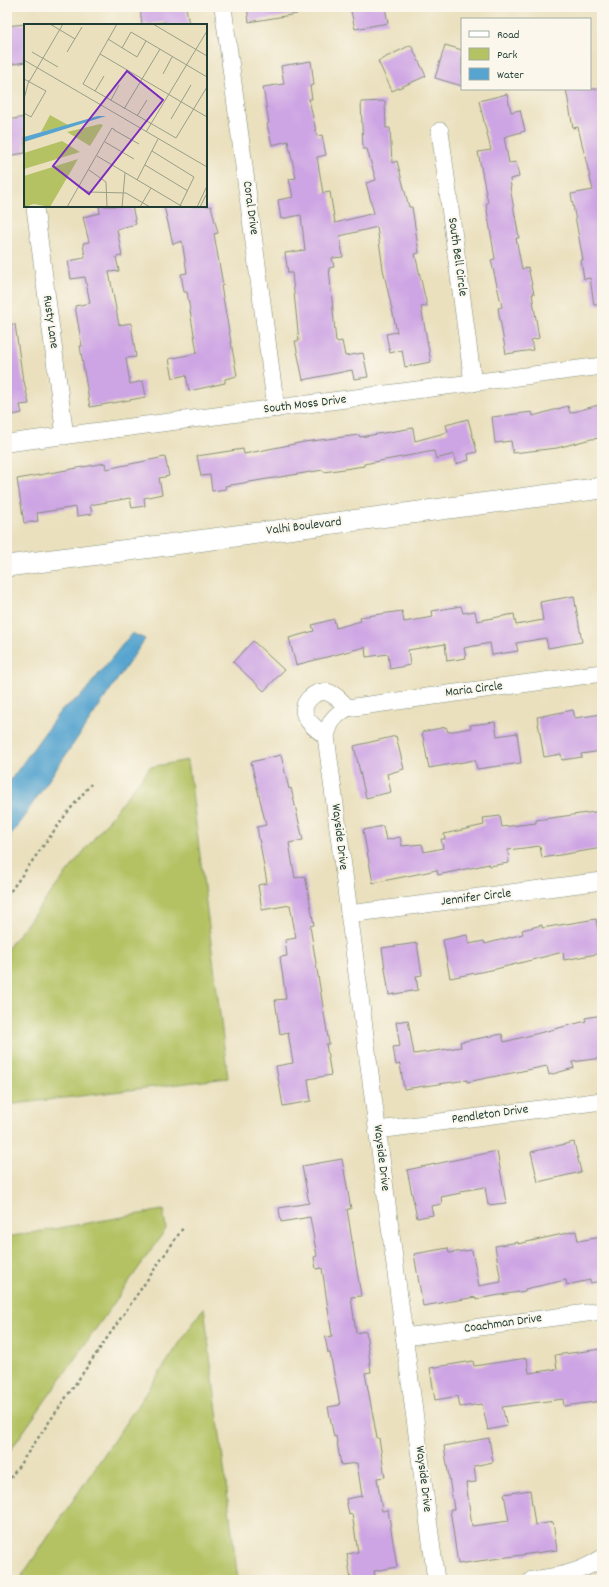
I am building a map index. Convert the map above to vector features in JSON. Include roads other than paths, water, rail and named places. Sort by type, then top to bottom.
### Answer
[{"type":"street","name":"Coral Drive","points":[[223,7],[276,409]]},
{"type":"street","name":"South Bell Circle","points":[[440,131],[473,383]]},
{"type":"street","name":"Rusty Lane","points":[[35,208],[65,436]]},
{"type":"street","name":"South Moss Drive","points":[[7,443],[602,366]]},
{"type":"street","name":"Valhi Boulevard","points":[[7,566],[602,488]]},
{"type":"street","name":"Maria Circle","points":[[347,708],[602,673]]},
{"type":"street","points":[[328,692],[347,708],[335,716],[329,726],[326,736],[313,726],[305,716],[304,708],[307,700],[316,693],[328,692]]},
{"type":"street","name":"Wayside Drive","points":[[326,736],[436,1580]]},
{"type":"street","name":"Jennifer Circle","points":[[349,914],[602,881]]},
{"type":"street","name":"Pendleton Drive","points":[[378,1130],[602,1101]]},
{"type":"street","name":"Coachman Drive","points":[[404,1337],[602,1311]]},
{"type":"street","points":[[532,1580],[565,1575],[587,1568],[602,1558]]},
{"type":"water","points":[[132,633],[145,639],[7,841],[7,785],[61,710],[81,696]]}]
